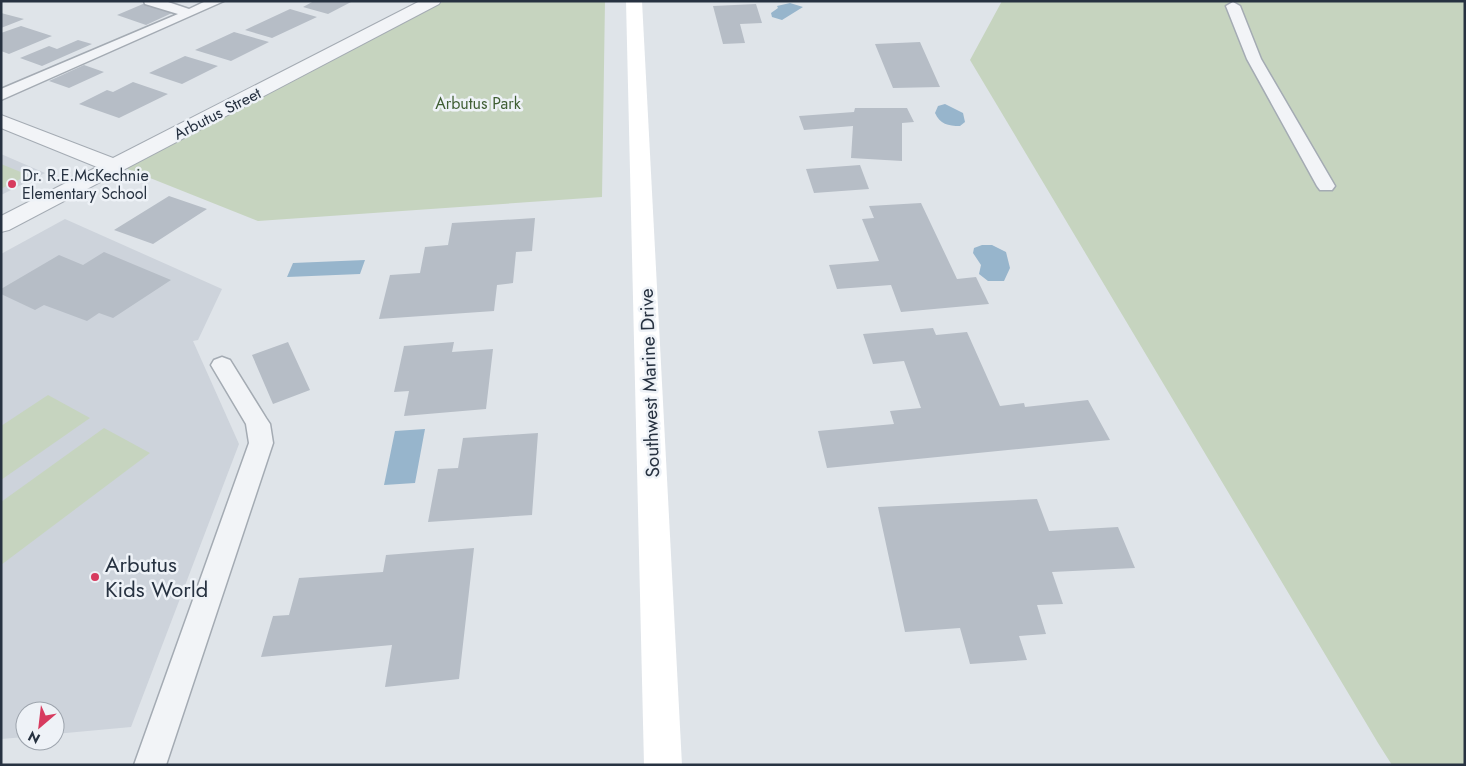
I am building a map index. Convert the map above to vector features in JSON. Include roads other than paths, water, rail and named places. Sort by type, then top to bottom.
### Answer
[{"type":"main road","name":"Southwest Marine Drive","points":[[634,1],[663,765]]},
{"type":"street","name":"Arbutus Street","points":[[1,225],[433,1]]},
{"type":"street","points":[[1,121],[114,166]]},
{"type":"lane","points":[[150,1],[190,13]]},
{"type":"lane","points":[[1,95],[218,1]]},
{"type":"lane","points":[[1233,6],[1254,59],[1304,142],[1326,186]]},
{"type":"lane","points":[[150,765],[261,443],[258,424],[222,365]]},
{"type":"water","points":[[790,3],[803,7],[782,20],[772,17],[771,13],[778,8],[777,6]]},
{"type":"water","points":[[945,104],[963,113],[965,122],[960,126],[956,126],[945,124],[939,120],[935,113],[938,106]]},
{"type":"water","points":[[982,245],[992,245],[1006,252],[1010,268],[1004,281],[988,281],[979,274],[981,265],[973,253],[974,248]]},
{"type":"water","points":[[365,260],[360,274],[287,277],[293,263]]},
{"type":"water","points":[[425,429],[415,483],[384,485],[395,431]]},
{"type":"place","name":"Dr. R.E.McKechnie Elementary School","points":[[12,184]]},
{"type":"place","name":"Arbutus Kids World","points":[[95,577]]},
{"type":"park label","name":"Arbutus Park","points":[[478,103]]}]
